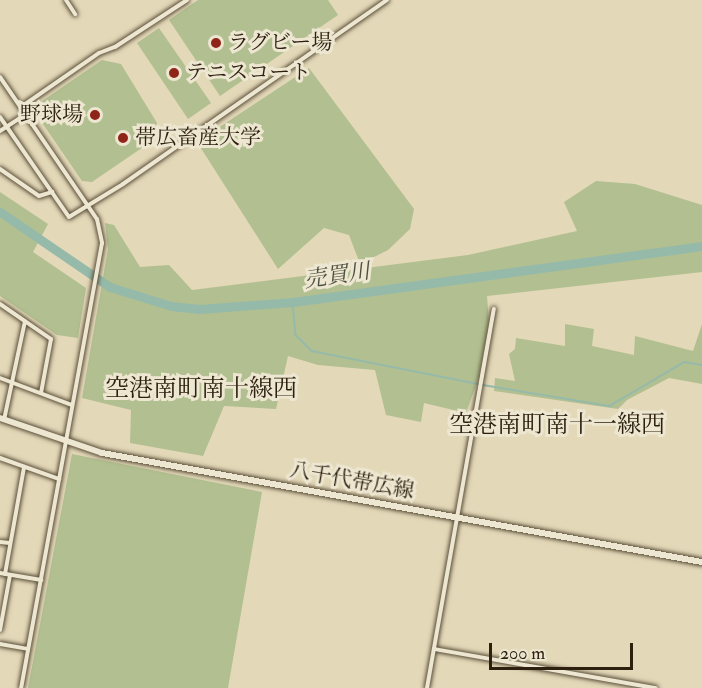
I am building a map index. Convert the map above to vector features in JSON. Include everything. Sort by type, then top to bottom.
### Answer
[{"type":"main road","name":"八千代帯広線","points":[[2,419],[66,442],[129,458],[702,562]]},
{"type":"street","points":[[66,0],[75,14]]},
{"type":"street","points":[[21,107],[99,53],[116,47],[187,0]]},
{"type":"street","points":[[0,117],[69,218],[132,178],[387,0]]},
{"type":"street","points":[[0,77],[98,219],[101,234],[98,267],[21,688]]},
{"type":"street","points":[[0,131],[26,114]]},
{"type":"street","points":[[0,169],[39,196],[52,192]]},
{"type":"street","points":[[0,304],[51,339],[41,393]]},
{"type":"street","points":[[427,688],[494,309]]},
{"type":"street","points":[[2,419],[25,321]]},
{"type":"street","points":[[0,378],[72,405]]},
{"type":"street","points":[[0,458],[59,479]]},
{"type":"street","points":[[0,630],[5,574],[24,467]]},
{"type":"street","points":[[0,542],[10,543]]},
{"type":"street","points":[[5,574],[41,580]]},
{"type":"street","points":[[0,644],[28,649]]},
{"type":"street","points":[[434,649],[656,688]]},
{"type":"green space","points":[[198,0],[328,0],[338,15],[220,96],[169,20]]},
{"type":"green space","name":"テニスコート","points":[[159,28],[211,103],[188,119],[137,43]]},
{"type":"green space","name":"野球場","points":[[102,60],[121,64],[157,123],[152,141],[92,182],[82,181],[32,108]]},
{"type":"green space","points":[[309,68],[414,209],[410,229],[388,250],[370,259],[359,261],[349,235],[324,228],[278,269],[197,142]]},
{"type":"green space","points":[[596,181],[635,184],[702,205],[702,272],[487,296],[489,323],[479,377],[466,413],[424,403],[421,422],[386,415],[375,370],[318,365],[288,356],[276,409],[224,406],[203,456],[130,443],[131,410],[82,398],[108,249],[105,223],[114,225],[140,267],[169,265],[192,290],[468,255],[577,231],[564,202]]},
{"type":"green space","points":[[0,192],[48,224],[33,252],[86,288],[78,338],[57,335],[0,296]]},
{"type":"green space","points":[[565,324],[594,329],[592,346],[634,355],[635,336],[693,351],[702,324],[702,384],[669,378],[627,400],[618,409],[494,391],[495,378],[515,381],[509,354],[515,349],[516,338],[565,346]]},
{"type":"green space","points":[[72,454],[262,492],[228,688],[28,688]]},
{"type":"waterway","name":"売買川","points":[[0,212],[110,287],[171,306],[200,309],[293,302],[702,246]]},
{"type":"waterway","points":[[293,302],[296,335],[312,351],[478,384]]},
{"type":"waterway","points":[[483,385],[610,406],[684,362],[702,365]]},
{"type":"place","name":"ラグビー場","points":[[216,43]]},
{"type":"place","name":"テニスコート","points":[[174,73]]},
{"type":"place","name":"野球場","points":[[95,115]]},
{"type":"place","name":"帯広畜産大学","points":[[123,138]]},
{"type":"district","name":"空港南町南十線西","points":[[201,389]]},
{"type":"district","name":"空港南町南十一線西","points":[[557,425]]}]
